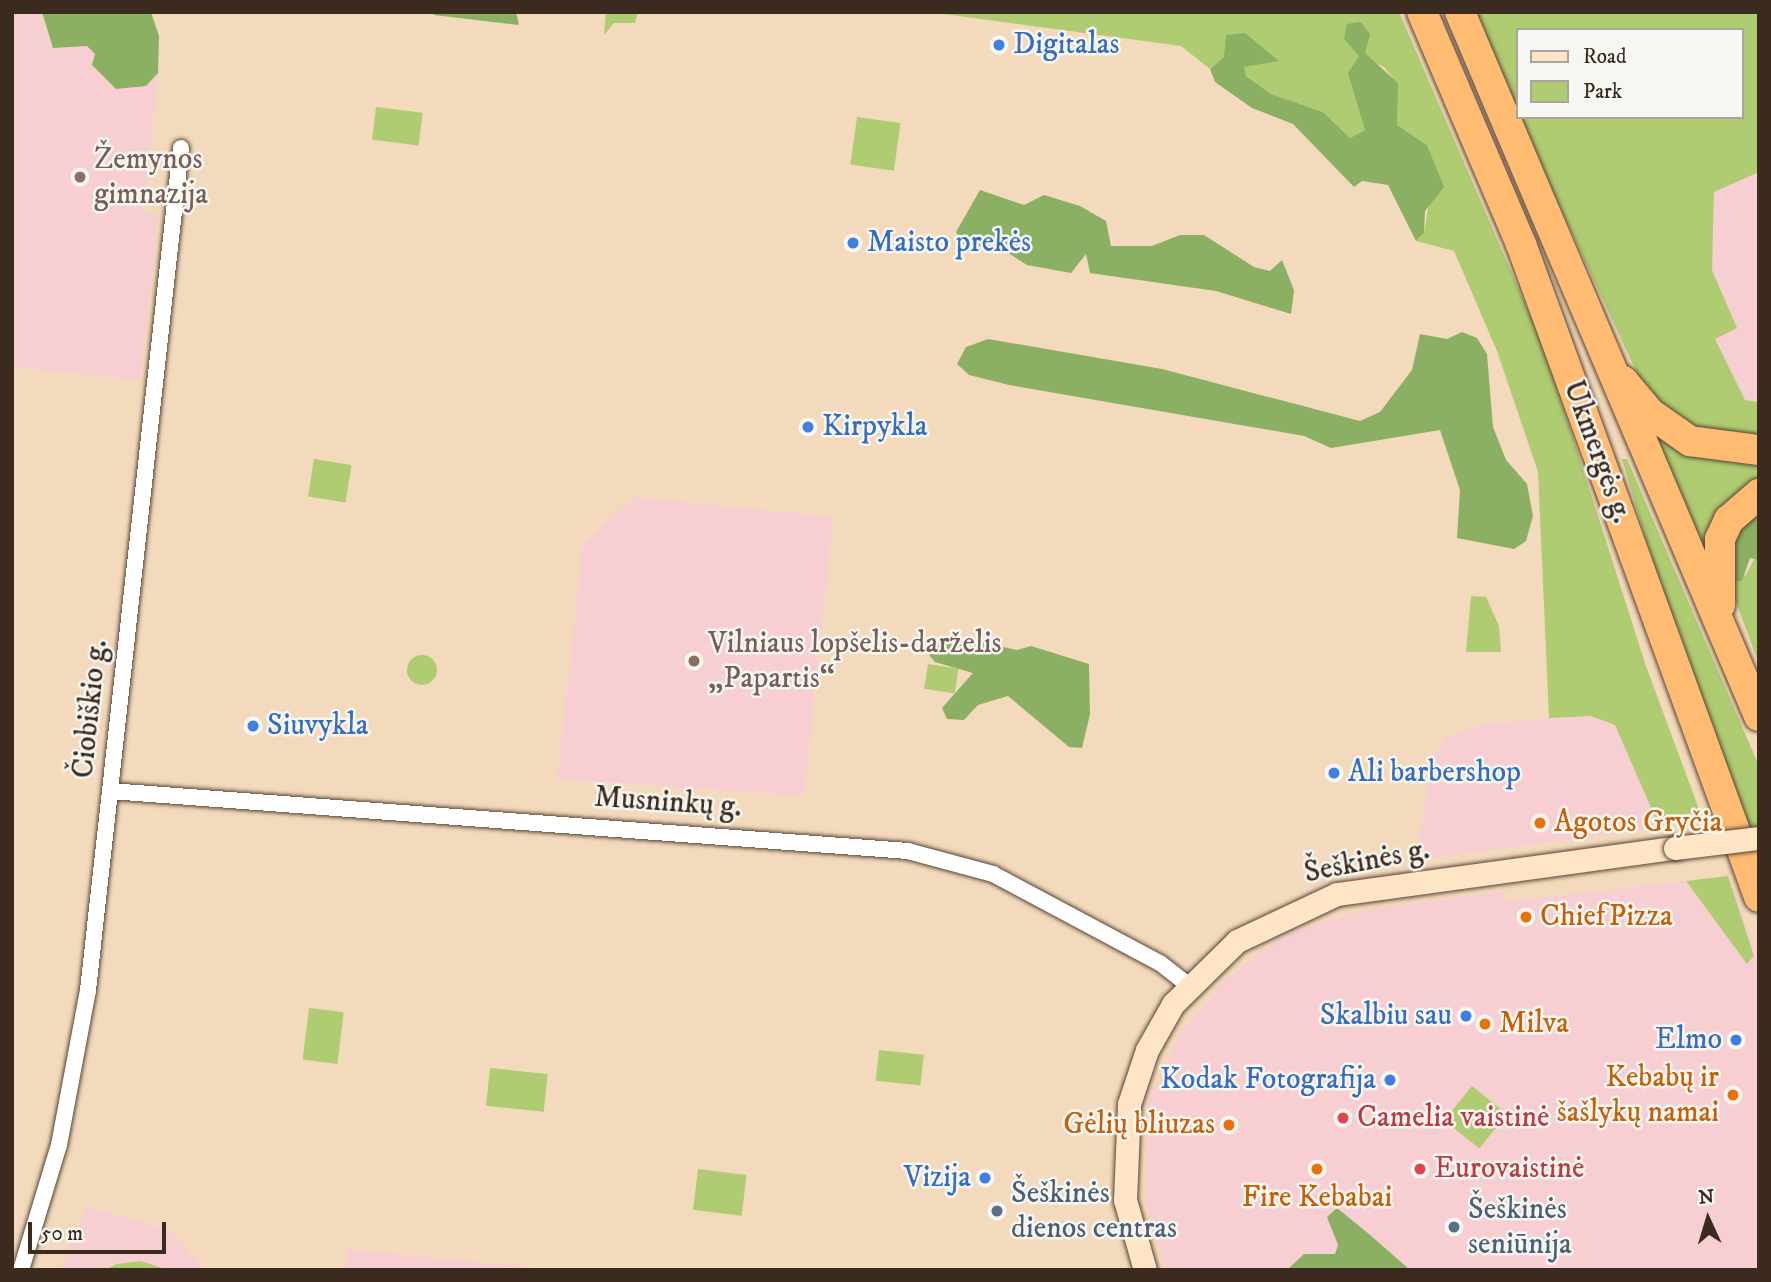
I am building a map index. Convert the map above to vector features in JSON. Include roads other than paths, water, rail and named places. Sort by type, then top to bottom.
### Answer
[{"type":"highway","name":"Ukmergės g.","points":[[1422,12],[1521,244],[1759,897]]},
{"type":"highway","name":"Ukmergės g.","points":[[1460,12],[1598,348],[1759,716]]},
{"type":"highway","points":[[1598,348],[1667,428],[1715,447],[1759,450]]},
{"type":"highway","points":[[1725,637],[1716,582],[1720,538],[1729,520],[1759,494]]},
{"type":"street","name":"Čiobiškio g.","points":[[21,1270],[49,1185],[77,1058],[110,791],[181,148]]},
{"type":"street","name":"Musninkų g.","points":[[110,791],[908,851],[993,874],[1160,963],[1189,986]]},
{"type":"street","name":"Šeškinės g.","points":[[1145,1270],[1125,1200],[1129,1104],[1158,1027],[1189,986],[1265,924],[1337,894],[1759,838]]},
{"type":"place","name":"Digitalas","points":[[999,45]]},
{"type":"place","name":"Žemynos gimnazija","points":[[80,177]]},
{"type":"place","name":"Maisto prekės","points":[[853,243]]},
{"type":"place","name":"Kirpykla","points":[[808,427]]},
{"type":"place","name":"Vilniaus lopšelis-darželis „Papartis“","points":[[694,661]]},
{"type":"place","name":"Siuvykla","points":[[253,726]]},
{"type":"place","name":"Ali barbershop","points":[[1334,773]]},
{"type":"place","name":"Agotos Gryčia","points":[[1540,823]]},
{"type":"place","name":"ChiefPizza","points":[[1526,917]]},
{"type":"place","name":"Skalbiu sau","points":[[1466,1016]]},
{"type":"place","name":"Milva","points":[[1485,1024]]},
{"type":"place","name":"Elmo","points":[[1736,1040]]},
{"type":"place","name":"Kodak Fotografija","points":[[1390,1080]]},
{"type":"place","name":"Kebabų ir šašlykų namai","points":[[1733,1095]]},
{"type":"place","name":"Camelia vaistinė","points":[[1343,1118]]},
{"type":"place","name":"Gėlių bliuzas","points":[[1229,1125]]},
{"type":"place","name":"Fire Kebabai","points":[[1317,1169]]},
{"type":"place","name":"Eurovaistinė","points":[[1420,1169]]},
{"type":"place","name":"Vizija","points":[[985,1178]]},
{"type":"place","name":"Šeškinės dienos centras","points":[[997,1211]]},
{"type":"place","name":"Šeškinės seniūnija","points":[[1454,1227]]}]
